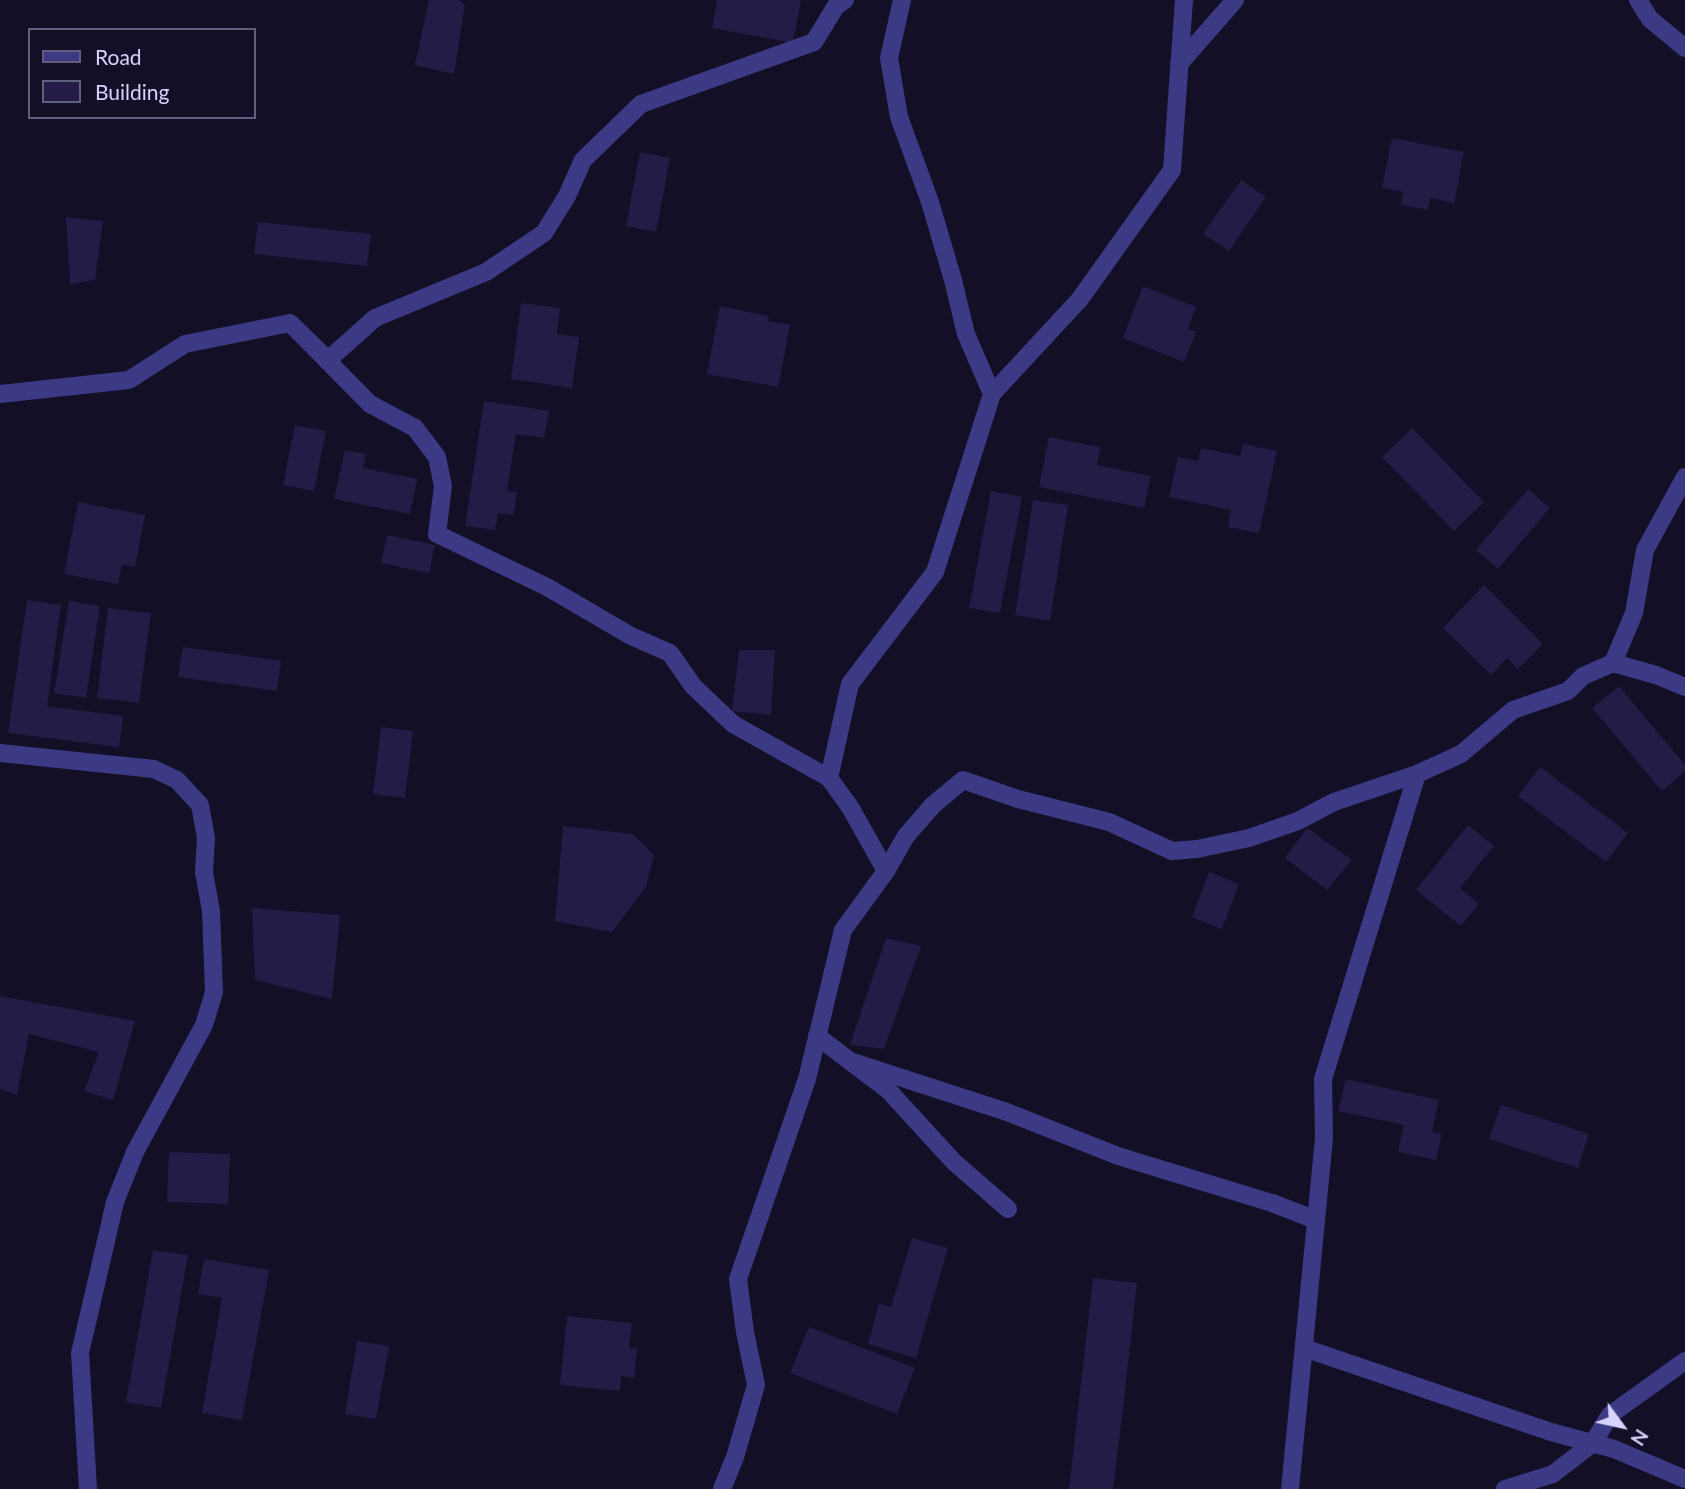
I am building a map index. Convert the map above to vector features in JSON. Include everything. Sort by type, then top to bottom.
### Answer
[{"type":"street","points":[[290,323],[328,360],[375,318],[486,272],[544,233],[567,196],[583,160],[640,104],[814,42],[836,6],[845,0]]},
{"type":"street","points":[[902,0],[888,58],[899,117],[930,202],[966,334],[992,394]]},
{"type":"street","points":[[829,778],[850,684],[935,572],[992,394],[1080,299],[1172,170],[1184,0]]},
{"type":"street","points":[[1179,64],[1235,0]]},
{"type":"street","points":[[1638,0],[1650,19],[1685,48]]},
{"type":"street","points":[[0,394],[129,380],[185,344],[290,323]]},
{"type":"street","points":[[290,323],[370,404],[415,428],[437,457],[443,486],[437,534],[547,587],[631,636],[670,653],[693,686],[733,724],[829,778],[850,807],[886,871]]},
{"type":"street","points":[[1613,663],[1634,613],[1645,550],[1683,484]]},
{"type":"street","points":[[722,1489],[735,1457],[756,1385],[738,1279],[807,1079],[843,930],[886,871],[906,836],[933,805],[963,780],[1018,799],[1110,822],[1172,851],[1197,849],[1249,838],[1298,821],[1334,802],[1417,775],[1461,754],[1513,710],[1568,691],[1583,676],[1613,663],[1656,675],[1685,687]]},
{"type":"street","points":[[0,753],[154,769],[177,780],[200,805],[206,838],[204,873],[211,911],[214,992],[204,1025],[135,1152],[115,1202],[80,1353],[88,1489]]},
{"type":"street","points":[[1290,1489],[1324,1138],[1323,1079],[1417,775]]},
{"type":"street","points":[[817,1036],[888,1090],[954,1161],[1008,1209]]},
{"type":"street","points":[[853,1062],[1007,1112],[1118,1156],[1272,1203],[1316,1220]]},
{"type":"street","points":[[1304,1348],[1551,1432],[1614,1449],[1685,1479]]},
{"type":"street","points":[[1505,1489],[1553,1474],[1593,1443],[1610,1415],[1685,1361]]},
{"type":"building","points":[[429,0],[458,0],[465,4],[454,74],[415,65]]},
{"type":"building","points":[[717,0],[801,0],[793,43],[712,28]]},
{"type":"building","points":[[1392,138],[1464,152],[1454,203],[1430,198],[1428,210],[1401,205],[1403,192],[1382,188]]},
{"type":"building","points":[[640,152],[670,158],[656,232],[626,226]]},
{"type":"building","points":[[1241,180],[1266,197],[1229,251],[1203,234]]},
{"type":"building","points":[[66,217],[103,221],[95,280],[70,284]]},
{"type":"building","points":[[258,222],[371,234],[367,266],[254,254]]},
{"type":"building","points":[[1143,286],[1196,307],[1188,329],[1196,332],[1184,362],[1123,338]]},
{"type":"building","points":[[521,303],[560,308],[557,334],[579,337],[572,388],[511,379]]},
{"type":"building","points":[[720,306],[769,316],[768,321],[790,325],[778,387],[707,374]]},
{"type":"building","points":[[484,401],[549,411],[544,438],[516,434],[507,491],[517,492],[514,515],[498,513],[495,530],[465,526]]},
{"type":"building","points":[[295,425],[326,431],[314,491],[283,485]]},
{"type":"building","points":[[1412,428],[1484,502],[1454,531],[1382,457]]},
{"type":"building","points":[[1049,437],[1100,447],[1097,465],[1151,476],[1144,508],[1039,487]]},
{"type":"building","points":[[1243,444],[1277,451],[1259,533],[1228,527],[1231,510],[1169,497],[1178,457],[1198,461],[1201,448],[1240,456]]},
{"type":"building","points":[[345,450],[366,454],[363,468],[417,479],[410,514],[334,499]]},
{"type":"building","points":[[1528,489],[1550,508],[1498,569],[1476,550]]},
{"type":"building","points":[[991,491],[1022,497],[1000,613],[969,608]]},
{"type":"building","points":[[1033,500],[1068,505],[1050,621],[1015,615]]},
{"type":"building","points":[[78,502],[145,515],[135,567],[122,565],[118,584],[64,574]]},
{"type":"building","points":[[387,535],[435,545],[429,573],[381,563]]},
{"type":"building","points":[[1484,585],[1543,644],[1518,669],[1507,658],[1491,675],[1443,628]]},
{"type":"building","points":[[27,600],[61,605],[47,706],[123,716],[119,747],[8,733]]},
{"type":"building","points":[[69,601],[100,606],[86,698],[54,693]]},
{"type":"building","points":[[108,608],[151,613],[139,703],[97,698]]},
{"type":"building","points":[[183,647],[281,661],[277,691],[178,677]]},
{"type":"building","points":[[739,650],[775,650],[771,715],[732,711]]},
{"type":"building","points":[[1619,686],[1685,765],[1685,771],[1662,791],[1592,708]]},
{"type":"building","points":[[381,727],[413,731],[405,798],[373,794]]},
{"type":"building","points":[[1540,767],[1628,833],[1606,862],[1518,796]]},
{"type":"building","points":[[1468,825],[1494,846],[1460,888],[1479,904],[1461,926],[1416,890]]},
{"type":"building","points":[[563,826],[633,834],[654,855],[646,887],[612,932],[555,921]]},
{"type":"building","points":[[1307,828],[1352,860],[1327,890],[1285,858]]},
{"type":"building","points":[[1209,872],[1239,884],[1222,929],[1192,917]]},
{"type":"building","points":[[252,908],[340,915],[332,999],[255,980]]},
{"type":"building","points":[[886,938],[921,946],[884,1049],[850,1045]]},
{"type":"building","points":[[0,996],[135,1021],[113,1100],[84,1091],[99,1052],[29,1034],[17,1095],[0,1089]]},
{"type":"building","points":[[1346,1079],[1439,1100],[1432,1132],[1442,1134],[1436,1160],[1398,1152],[1404,1125],[1338,1111]]},
{"type":"building","points":[[1501,1105],[1589,1134],[1578,1168],[1489,1139]]},
{"type":"building","points":[[169,1152],[230,1154],[228,1204],[167,1202]]},
{"type":"building","points":[[912,1238],[948,1248],[916,1358],[868,1344],[879,1303],[891,1307]]},
{"type":"building","points":[[153,1250],[188,1255],[161,1408],[126,1402]]},
{"type":"building","points":[[204,1259],[269,1270],[242,1420],[202,1413],[222,1298],[198,1294]]},
{"type":"building","points":[[1093,1278],[1137,1283],[1124,1400],[1113,1489],[1069,1489]]},
{"type":"building","points":[[567,1316],[632,1323],[629,1348],[637,1349],[634,1378],[621,1376],[620,1391],[560,1385]]},
{"type":"building","points":[[809,1327],[915,1368],[897,1414],[790,1373]]},
{"type":"building","points":[[357,1341],[389,1346],[376,1419],[345,1414]]}]
